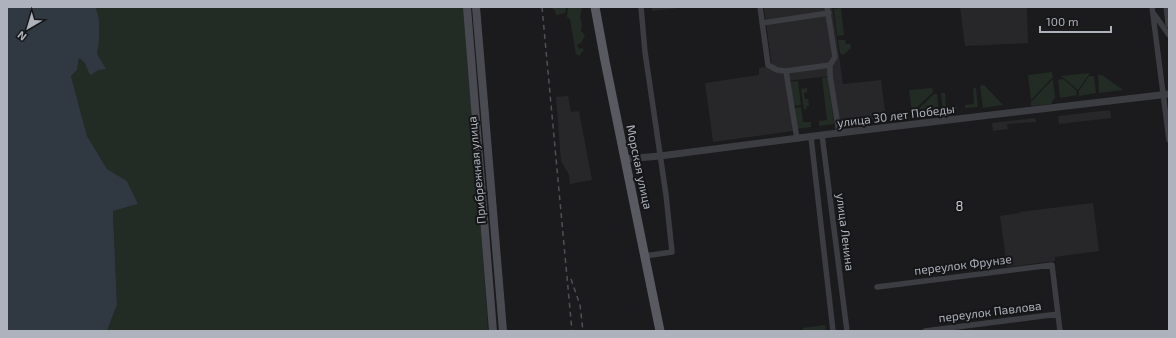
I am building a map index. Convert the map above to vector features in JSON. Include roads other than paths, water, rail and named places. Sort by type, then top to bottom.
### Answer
[{"type":"main road","name":"Прибрежная улица","points":[[467,7],[493,331]]},
{"type":"main road","name":"Прибрежная улица","points":[[476,7],[503,331]]},
{"type":"main road","name":"Морская улица","points":[[595,7],[660,331]]},
{"type":"street","points":[[640,7],[645,52],[666,195],[672,252],[644,256]]},
{"type":"street","points":[[760,7],[768,65],[777,70],[786,71],[830,65]]},
{"type":"street","points":[[1167,7],[1169,24]]},
{"type":"street","points":[[762,23],[828,10],[835,57],[830,65],[830,75],[839,133]]},
{"type":"street","points":[[1153,10],[1169,35]]},
{"type":"street","points":[[1153,10],[1166,94],[1169,140]]},
{"type":"street","points":[[786,71],[797,139]]},
{"type":"street","name":"улица 30 лет Победы","points":[[625,159],[1166,94]]},
{"type":"street","name":"улица Ленина","points":[[822,135],[847,331]]},
{"type":"street","name":"улица Ленина","points":[[811,137],[833,331]]},
{"type":"street","name":"переулок Фрунзе","points":[[877,287],[1052,265],[1056,314]]},
{"type":"street","points":[[1056,314],[1060,331]]},
{"type":"street","name":"переулок Павлова","points":[[926,331],[1056,314]]},
{"type":"railway","points":[[542,7],[572,331]]},
{"type":"railway","points":[[571,279],[580,305],[583,331]]},
{"type":"district","name":"8","points":[[960,206]]}]
